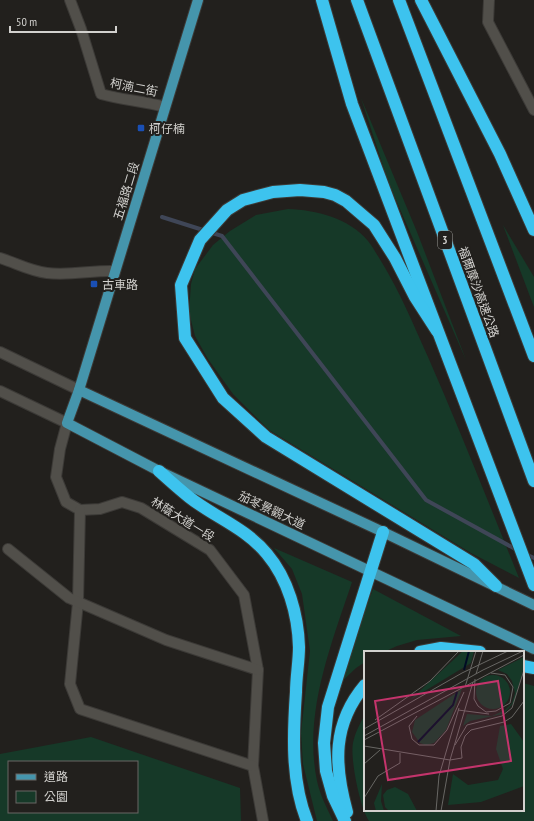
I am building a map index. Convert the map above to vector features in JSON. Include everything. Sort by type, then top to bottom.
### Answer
[{"type":"highway","points":[[322,0],[352,104],[534,585]]},
{"type":"highway","name":"福爾摩沙高速公路","points":[[357,0],[534,481]]},
{"type":"highway","points":[[399,0],[534,356]]},
{"type":"highway","points":[[421,0],[500,154],[534,230]]},
{"type":"highway","points":[[437,331],[415,297],[395,258],[374,225],[355,207],[335,195],[312,190],[273,192],[243,200],[227,210],[200,240],[181,285],[185,338],[223,398],[266,437],[474,564],[496,586]]},
{"type":"highway","points":[[159,471],[190,498],[228,521],[266,553],[280,572],[289,593],[299,645],[296,691],[295,766],[302,810],[306,821]]},
{"type":"highway","points":[[345,821],[333,796],[326,771],[324,743],[328,707],[383,532]]},
{"type":"highway","points":[[425,651],[441,648],[470,651]]},
{"type":"highway","points":[[524,666],[534,668]]},
{"type":"highway","points":[[349,821],[338,777],[337,755],[347,710],[364,686]]},
{"type":"main road","name":"五福路二段","points":[[67,423],[79,390],[198,0]]},
{"type":"main road","points":[[79,390],[383,532],[534,605]]},
{"type":"main road","name":"茄苳景觀大道","points":[[67,423],[159,471],[534,649]]},
{"type":"street","name":"柯湳二街","points":[[70,0],[81,28],[101,94],[115,98],[141,100],[165,107]]},
{"type":"street","points":[[489,0],[488,22],[534,110]]},
{"type":"street","points":[[0,258],[24,268],[46,273],[67,274],[91,270],[115,271]]},
{"type":"street","points":[[0,352],[79,390]]},
{"type":"street","name":"茄苳景觀大道","points":[[0,391],[67,423]]},
{"type":"street","points":[[67,423],[60,449],[56,477],[66,502],[80,510],[78,602],[70,684],[80,709],[253,766]]},
{"type":"street","name":"林蔭大道一段","points":[[80,510],[100,509],[122,502],[141,508],[210,550],[244,595],[258,670],[253,766],[263,821]]},
{"type":"street","points":[[8,549],[69,598],[166,640],[258,670]]},
{"type":"green space","points":[[361,98],[417,232],[466,360],[389,184]]},
{"type":"green space","points":[[288,209],[310,211],[342,221],[360,233],[373,248],[400,296],[428,357],[519,578],[471,553],[269,430],[233,394],[208,359],[195,336],[189,312],[191,284],[195,269],[213,245],[230,231],[256,215]]},
{"type":"green space","points":[[503,225],[534,277],[534,307]]},
{"type":"green space","points":[[274,548],[352,582],[321,680],[316,705],[314,730],[314,756],[318,786],[333,821],[317,821],[303,764],[301,733],[310,651],[302,594],[292,569]]},
{"type":"green space","points":[[373,589],[461,636],[417,640],[386,651],[364,651],[364,663],[356,668],[336,687]]},
{"type":"green space","points":[[524,683],[534,686],[534,821],[369,821],[364,811],[524,811]]},
{"type":"green space","points":[[364,717],[364,810],[354,771],[352,750],[355,736]]},
{"type":"green space","points":[[91,737],[240,788],[241,821],[0,821],[0,754]]},
{"type":"waterway","points":[[162,217],[222,236],[426,500],[517,550]]},
{"type":"waterway","points":[[525,554],[534,558]]},
{"type":"place","name":"柯仔楠","points":[[141,128]]},
{"type":"place","name":"古車路","points":[[94,284]]}]
